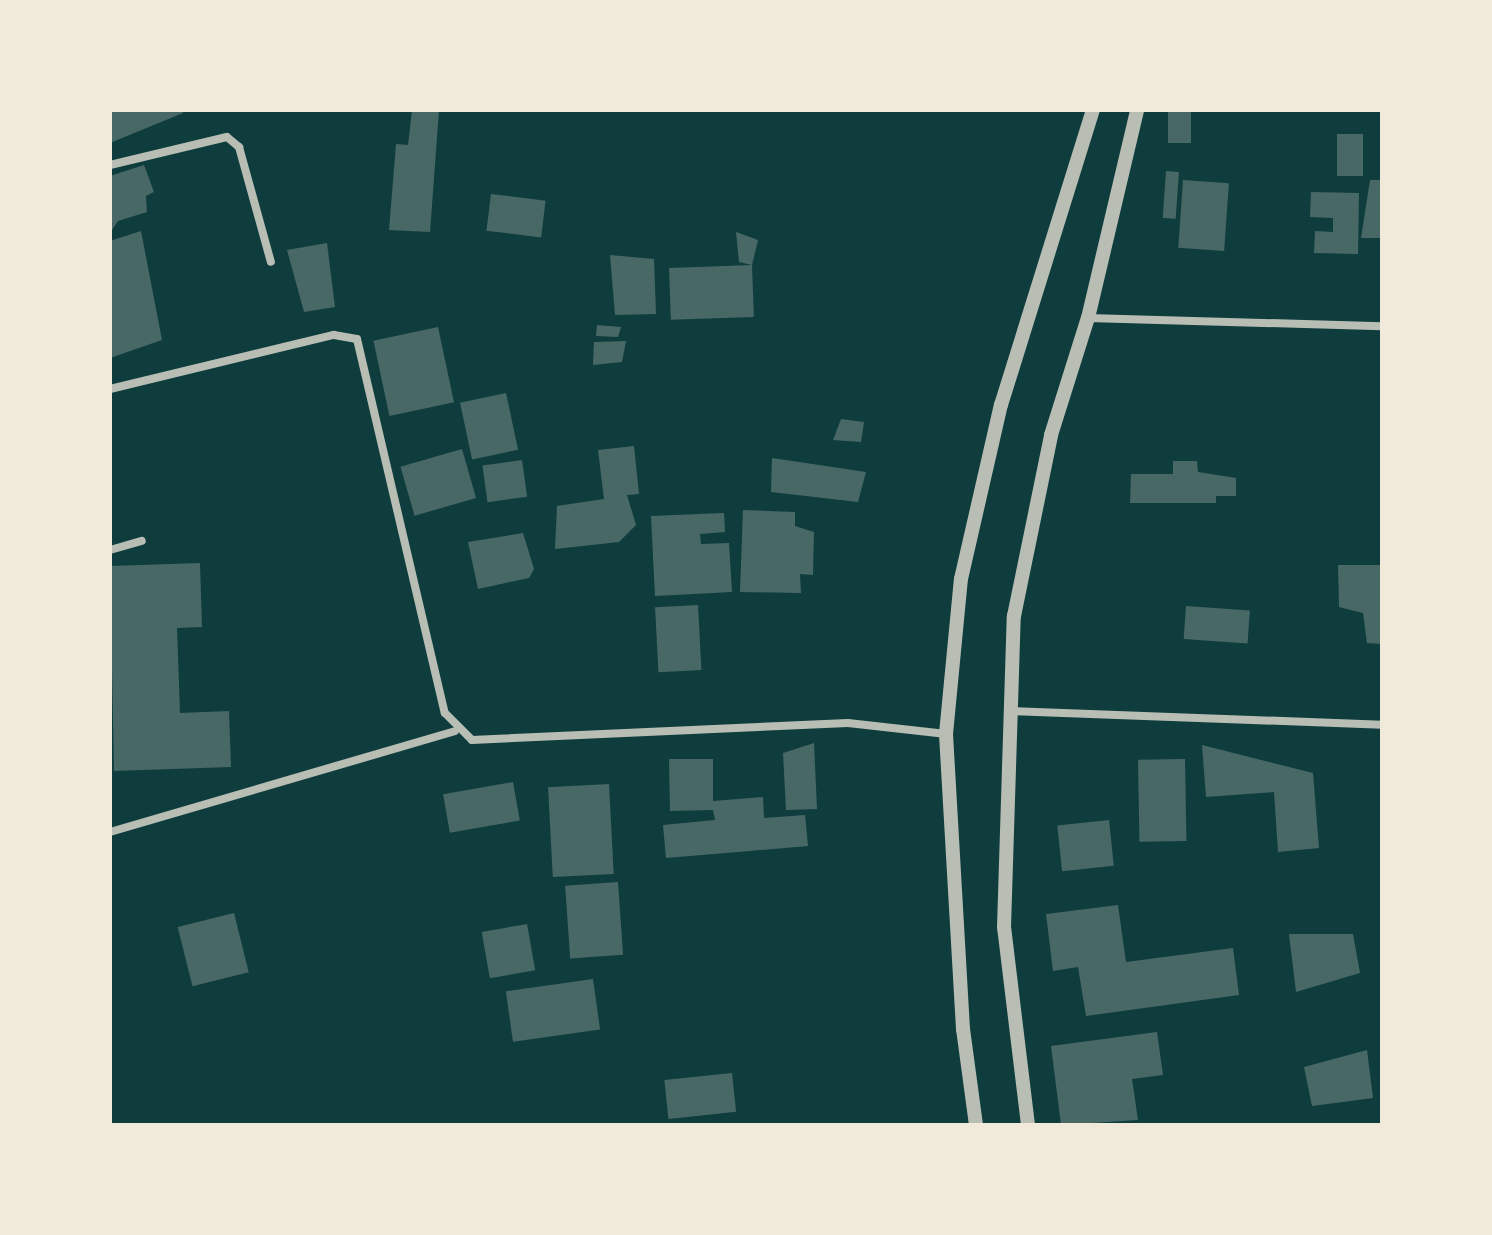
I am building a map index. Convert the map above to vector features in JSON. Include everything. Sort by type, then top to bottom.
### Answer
[{"type":"street","points":[[976,1125],[963,1029],[946,734],[961,579],[987,458],[1093,110]]},
{"type":"street","points":[[1028,1125],[1004,927],[1008,711],[1014,616],[1051,435],[1088,318],[1137,110]]},
{"type":"street","points":[[110,165],[227,137],[239,147],[271,262]]},
{"type":"street","points":[[1088,318],[1382,326]]},
{"type":"street","points":[[110,389],[334,335],[357,339],[445,713],[455,731],[472,740],[848,723],[946,734]]},
{"type":"street","points":[[110,550],[142,541]]},
{"type":"street","points":[[1008,711],[1382,725]]},
{"type":"street","points":[[110,832],[455,731]]},
{"type":"building","points":[[110,110],[182,110],[183,113],[110,143]]},
{"type":"building","points":[[412,110],[439,110],[430,232],[389,230],[396,144],[408,145]]},
{"type":"building","points":[[1168,110],[1191,110],[1191,143],[1168,143]]},
{"type":"building","points":[[1337,134],[1363,134],[1363,176],[1337,176]]},
{"type":"building","points":[[144,165],[154,192],[146,196],[147,212],[118,221],[110,233],[110,176]]},
{"type":"building","points":[[1166,171],[1179,172],[1176,219],[1163,218]]},
{"type":"building","points":[[1183,180],[1229,183],[1224,251],[1178,248]]},
{"type":"building","points":[[1370,180],[1382,180],[1382,238],[1361,238]]},
{"type":"building","points":[[1311,192],[1359,193],[1358,254],[1314,253],[1315,231],[1333,232],[1333,218],[1310,217]]},
{"type":"building","points":[[491,194],[546,201],[541,237],[486,231]]},
{"type":"building","points":[[141,231],[162,340],[110,358],[110,241]]},
{"type":"building","points":[[736,232],[758,240],[752,265],[739,262]]},
{"type":"building","points":[[327,243],[335,307],[304,312],[287,250]]},
{"type":"building","points":[[610,255],[654,259],[656,314],[615,315]]},
{"type":"building","points":[[752,265],[754,317],[671,320],[669,268]]},
{"type":"building","points":[[597,325],[621,327],[618,337],[596,336]]},
{"type":"building","points":[[438,327],[454,402],[389,416],[373,341]]},
{"type":"building","points":[[626,341],[622,362],[593,365],[594,342]]},
{"type":"building","points":[[506,393],[518,450],[472,460],[460,403]]},
{"type":"building","points":[[841,419],[864,422],[861,442],[833,440]]},
{"type":"building","points":[[634,446],[639,494],[627,495],[636,525],[619,542],[555,549],[557,506],[604,499],[598,450]]},
{"type":"building","points":[[462,449],[476,498],[415,516],[400,467]]},
{"type":"building","points":[[772,458],[866,472],[858,502],[771,492]]},
{"type":"building","points":[[522,460],[527,497],[488,502],[482,466]]},
{"type":"building","points":[[1173,461],[1197,461],[1198,472],[1236,478],[1236,496],[1216,496],[1216,503],[1130,503],[1131,474],[1173,474]]},
{"type":"building","points":[[743,510],[795,512],[795,526],[814,532],[813,575],[800,574],[801,593],[740,592]]},
{"type":"building","points":[[724,513],[725,532],[700,534],[701,544],[729,543],[732,592],[655,596],[651,516]]},
{"type":"building","points":[[523,533],[534,569],[529,578],[478,589],[468,542]]},
{"type":"building","points":[[200,563],[202,627],[177,628],[180,713],[229,711],[231,767],[114,771],[110,566]]},
{"type":"building","points":[[1338,565],[1382,565],[1382,644],[1367,643],[1363,613],[1339,607]]},
{"type":"building","points":[[698,605],[701,670],[658,672],[655,607]]},
{"type":"building","points":[[1186,606],[1250,610],[1248,643],[1184,639]]},
{"type":"building","points":[[814,743],[817,809],[786,810],[783,753]]},
{"type":"building","points":[[1202,745],[1313,773],[1319,848],[1278,852],[1274,792],[1206,797]]},
{"type":"building","points":[[669,759],[713,759],[713,801],[763,797],[764,818],[805,815],[808,846],[666,858],[663,825],[715,820],[713,810],[670,811]]},
{"type":"building","points":[[1185,759],[1186,841],[1139,842],[1138,760]]},
{"type":"building","points":[[513,782],[520,820],[450,833],[443,794]]},
{"type":"building","points":[[609,784],[614,874],[553,877],[548,787]]},
{"type":"building","points":[[1109,820],[1114,866],[1062,871],[1057,825]]},
{"type":"building","points":[[618,882],[623,955],[570,959],[565,886]]},
{"type":"building","points":[[1118,905],[1126,962],[1233,948],[1239,995],[1086,1016],[1078,967],[1053,971],[1046,914]]},
{"type":"building","points":[[234,913],[249,972],[192,986],[178,927]]},
{"type":"building","points":[[527,924],[535,970],[490,978],[482,932]]},
{"type":"building","points":[[1289,934],[1353,934],[1360,973],[1296,992]]},
{"type":"building","points":[[593,979],[600,1030],[513,1042],[506,991]]},
{"type":"building","points":[[1157,1032],[1163,1075],[1132,1079],[1138,1120],[1061,1125],[1051,1046]]},
{"type":"building","points":[[1367,1050],[1373,1098],[1312,1106],[1304,1067]]},
{"type":"building","points":[[732,1073],[736,1112],[668,1119],[664,1080]]}]
